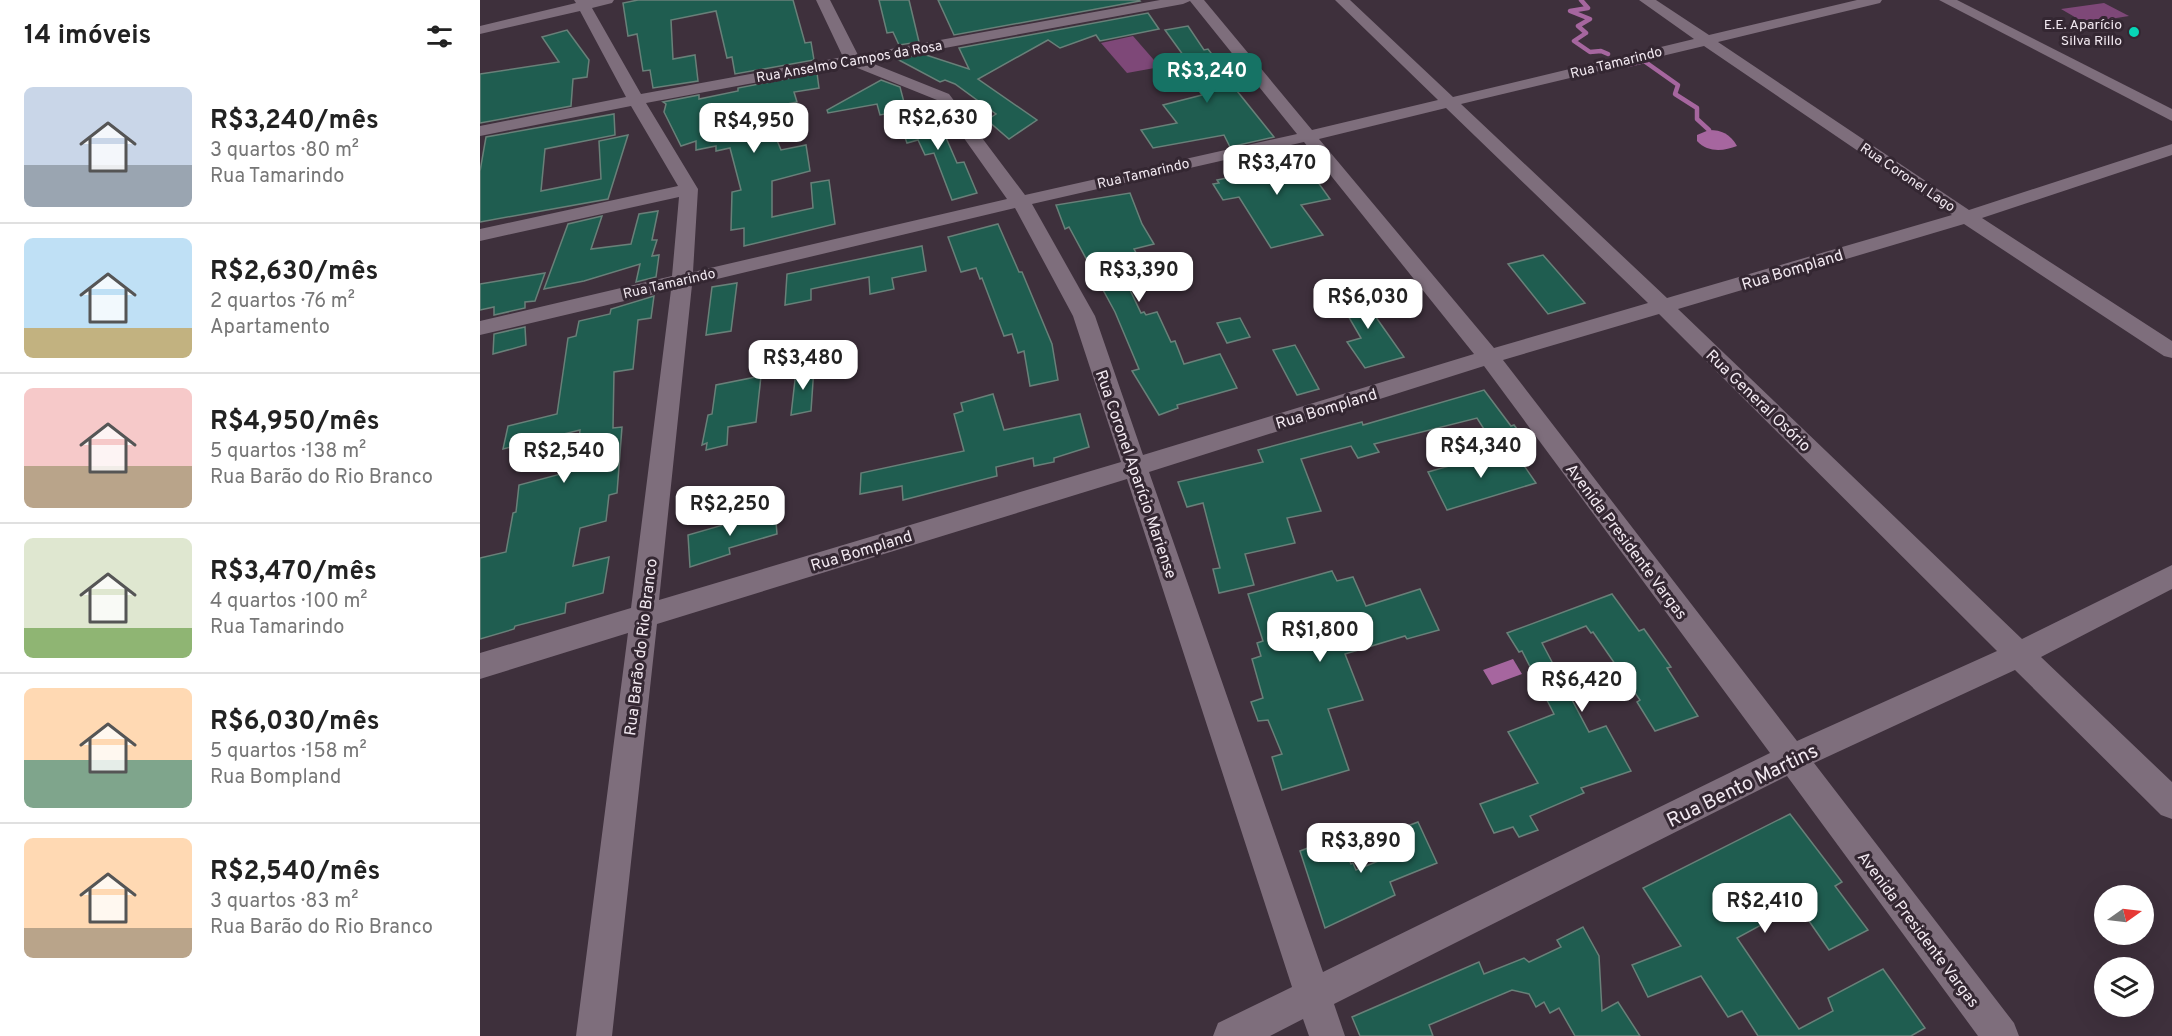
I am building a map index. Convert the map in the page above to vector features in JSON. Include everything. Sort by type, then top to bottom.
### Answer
[{"type":"street","name":"Rua Anselmo Campos da Rosa","points":[[480,131],[636,100],[1183,0]]},
{"type":"street","name":"Avenida Presidente Vargas","points":[[1196,0],[1488,357],[2001,1036]]},
{"type":"street","name":"Rua General Osório","points":[[1342,0],[1664,307],[2172,804]]},
{"type":"street","name":"Rua Coronel Lago","points":[[1646,0],[1967,217],[2172,351]]},
{"type":"street","name":"Rua Tamarindo","points":[[480,328],[1309,136],[1875,0]]},
{"type":"street","points":[[1946,0],[2172,116]]},
{"type":"street","points":[[827,1],[853,61]]},
{"type":"street","points":[[480,30],[591,2],[636,100],[689,189],[480,235]]},
{"type":"street","name":"Rua Coronel Aparício Mariense","points":[[853,61],[943,97],[1013,194],[1021,201],[1084,316],[1327,1036]]},
{"type":"street","name":"Rua Bompland","points":[[480,666],[1488,357],[1967,217],[2172,149]]},
{"type":"street","name":"Rua Barão do Rio Branco","points":[[594,1036],[682,280],[689,189]]},
{"type":"street","name":"Rua Bento Martins","points":[[1231,1036],[1790,759],[2019,655],[2172,576]]},
{"type":"shaded area","points":[[2104,3],[2129,16],[2085,23],[2061,9]]},
{"type":"shaded area","points":[[1133,36],[1160,67],[1127,73],[1101,43]]},
{"type":"shaded area","points":[[1709,130],[1718,131],[1732,138],[1737,146],[1716,150],[1706,148],[1697,141],[1697,135]]},
{"type":"shaded area","points":[[1513,659],[1522,674],[1492,685],[1483,670]]},
{"type":"building","points":[[638,0],[793,0],[805,43],[811,42],[814,60],[735,74],[732,57],[727,58],[716,11],[671,20],[673,59],[695,55],[698,81],[653,88],[650,70],[643,71],[637,34],[628,36],[623,3]]},
{"type":"building","points":[[879,0],[909,0],[919,42],[899,45],[893,32],[887,33]]},
{"type":"building","points":[[938,0],[1139,0],[1140,1],[954,35]]},
{"type":"building","points":[[1148,13],[1159,29],[1100,41],[1096,35],[1060,48],[1048,40],[978,79],[1037,120],[1009,139],[987,120],[996,114],[955,84],[945,80],[940,82],[897,59],[923,54],[969,69],[959,48]]},
{"type":"building","points":[[1188,26],[1204,50],[1208,49],[1224,70],[1221,71],[1274,137],[1230,147],[1224,135],[1153,148],[1141,130],[1177,123],[1163,105],[1202,95],[1185,72],[1194,70],[1165,30]]},
{"type":"building","points":[[567,30],[589,60],[587,77],[573,79],[571,106],[480,123],[480,74],[559,62],[542,37]]},
{"type":"building","points":[[817,73],[819,88],[794,92],[797,102],[772,107],[771,126],[781,150],[806,145],[810,171],[772,181],[772,217],[813,208],[811,183],[829,180],[835,224],[744,246],[744,228],[731,230],[732,192],[741,190],[730,148],[716,151],[716,146],[696,150],[696,141],[681,146],[664,112],[666,104],[663,102],[699,95],[699,99],[738,91],[738,88]]},
{"type":"building","points":[[881,80],[900,87],[906,110],[880,115],[877,104],[828,113],[827,110]]},
{"type":"building","points":[[916,109],[921,130],[925,129],[920,116],[934,110],[957,163],[964,162],[977,193],[952,200],[934,153],[925,155],[918,140],[907,143],[896,112]]},
{"type":"building","points":[[614,114],[615,135],[545,149],[541,191],[601,179],[599,141],[628,135],[608,199],[480,222],[480,171],[486,137]]},
{"type":"building","points":[[1284,149],[1286,152],[1295,150],[1330,199],[1301,205],[1323,235],[1271,248],[1239,197],[1223,200],[1213,184],[1219,183],[1217,180],[1246,174],[1237,160]]},
{"type":"building","points":[[1130,193],[1142,224],[1154,244],[1134,249],[1145,269],[1123,275],[1141,313],[1144,312],[1146,315],[1157,312],[1171,342],[1175,341],[1184,364],[1220,354],[1237,388],[1177,405],[1178,408],[1159,415],[1132,371],[1139,369],[1115,312],[1069,227],[1065,229],[1056,205]]},
{"type":"building","points":[[658,211],[652,240],[657,240],[652,256],[659,255],[656,277],[636,282],[640,264],[584,281],[544,289],[568,224],[602,216],[591,249],[631,244],[639,214]]},
{"type":"building","points":[[998,224],[1019,272],[1022,272],[1052,344],[1058,380],[1030,386],[1024,351],[1018,353],[1012,334],[1004,336],[976,268],[961,272],[948,237]]},
{"type":"building","points":[[922,246],[926,271],[892,278],[894,289],[870,294],[869,277],[811,289],[811,300],[785,305],[787,274]]},
{"type":"building","points":[[1543,255],[1585,303],[1548,314],[1508,264]]},
{"type":"building","points":[[545,273],[535,301],[525,302],[525,308],[494,315],[494,307],[480,310],[480,284]]},
{"type":"building","points":[[737,283],[731,331],[706,335],[712,287]]},
{"type":"building","points":[[1367,289],[1381,312],[1373,313],[1404,357],[1365,368],[1347,342],[1361,338],[1336,295]]},
{"type":"building","points":[[654,296],[651,318],[638,320],[633,369],[614,372],[613,428],[622,427],[617,493],[609,495],[606,521],[580,528],[573,566],[609,557],[603,593],[566,603],[565,613],[515,626],[514,629],[480,639],[480,558],[506,552],[513,513],[516,512],[519,485],[576,470],[580,430],[503,449],[508,426],[557,414],[568,338],[576,336],[579,321],[610,314],[611,309]]},
{"type":"building","points":[[1240,318],[1250,337],[1227,343],[1217,323]]},
{"type":"building","points":[[525,327],[526,345],[493,354],[494,334]]},
{"type":"building","points":[[1295,345],[1319,389],[1297,395],[1273,350]]},
{"type":"building","points":[[814,367],[811,411],[791,415],[796,371]]},
{"type":"building","points":[[761,376],[756,422],[728,427],[727,445],[706,450],[707,443],[702,445],[708,415],[712,414],[716,385]]},
{"type":"building","points":[[1484,390],[1511,426],[1514,425],[1527,442],[1498,451],[1477,418],[1374,444],[1379,452],[1358,458],[1351,446],[1301,459],[1321,511],[1287,518],[1295,543],[1245,554],[1254,585],[1219,593],[1213,569],[1220,568],[1203,503],[1187,507],[1178,482],[1263,462],[1258,450],[1362,422],[1363,425]]},
{"type":"building","points":[[993,394],[1004,430],[1080,414],[1089,447],[1054,458],[1054,462],[1034,466],[1033,458],[996,467],[997,476],[903,500],[902,486],[860,494],[861,473],[964,451],[954,414],[963,411],[961,403]]},
{"type":"building","points":[[1512,448],[1536,483],[1447,510],[1428,472]]},
{"type":"building","points":[[775,510],[777,534],[729,548],[730,554],[690,567],[688,535]]},
{"type":"building","points":[[1332,571],[1337,581],[1353,577],[1366,606],[1420,589],[1439,630],[1407,639],[1405,636],[1345,654],[1363,700],[1328,709],[1349,770],[1282,790],[1272,757],[1282,754],[1268,720],[1258,721],[1251,702],[1263,698],[1252,659],[1261,656],[1257,643],[1263,641],[1248,594]]},
{"type":"building","points":[[1612,594],[1639,631],[1644,629],[1671,667],[1667,668],[1698,716],[1655,731],[1637,702],[1640,700],[1593,632],[1591,633],[1586,626],[1542,643],[1589,732],[1606,726],[1631,771],[1581,788],[1584,793],[1530,816],[1538,830],[1519,837],[1513,827],[1494,833],[1480,804],[1538,783],[1508,732],[1554,714],[1522,651],[1519,652],[1507,633]]},
{"type":"building","points":[[1790,814],[1842,882],[1835,886],[1868,930],[1829,950],[1798,905],[1737,938],[1799,1029],[1833,1011],[1828,998],[1883,969],[1925,1028],[1911,1036],[1758,1036],[1742,1011],[1728,1017],[1701,976],[1648,997],[1632,965],[1681,946],[1643,888]]},
{"type":"building","points":[[1418,822],[1437,863],[1390,882],[1395,895],[1325,928],[1300,851],[1339,836],[1356,870],[1403,851],[1394,831]]},
{"type":"building","points":[[1583,927],[1599,956],[1602,1011],[1618,1002],[1640,1036],[1575,1036],[1559,1008],[1550,1013],[1544,1002],[1536,1007],[1529,994],[1512,990],[1429,1025],[1433,1036],[1360,1036],[1352,1017],[1479,962],[1484,974],[1524,958],[1529,962],[1561,947],[1557,940]]},
{"type":"waterway","points":[[1581,0],[1588,8],[1570,11],[1590,19],[1578,26],[1586,33],[1574,41],[1590,52],[1601,51],[1608,54]]},
{"type":"waterway","points":[[1628,65],[1644,61],[1678,85],[1675,94],[1697,108],[1697,119],[1709,130]]},
{"type":"place","name":"E.E. Aparício Silva Rillo","points":[[2134,32]]}]
